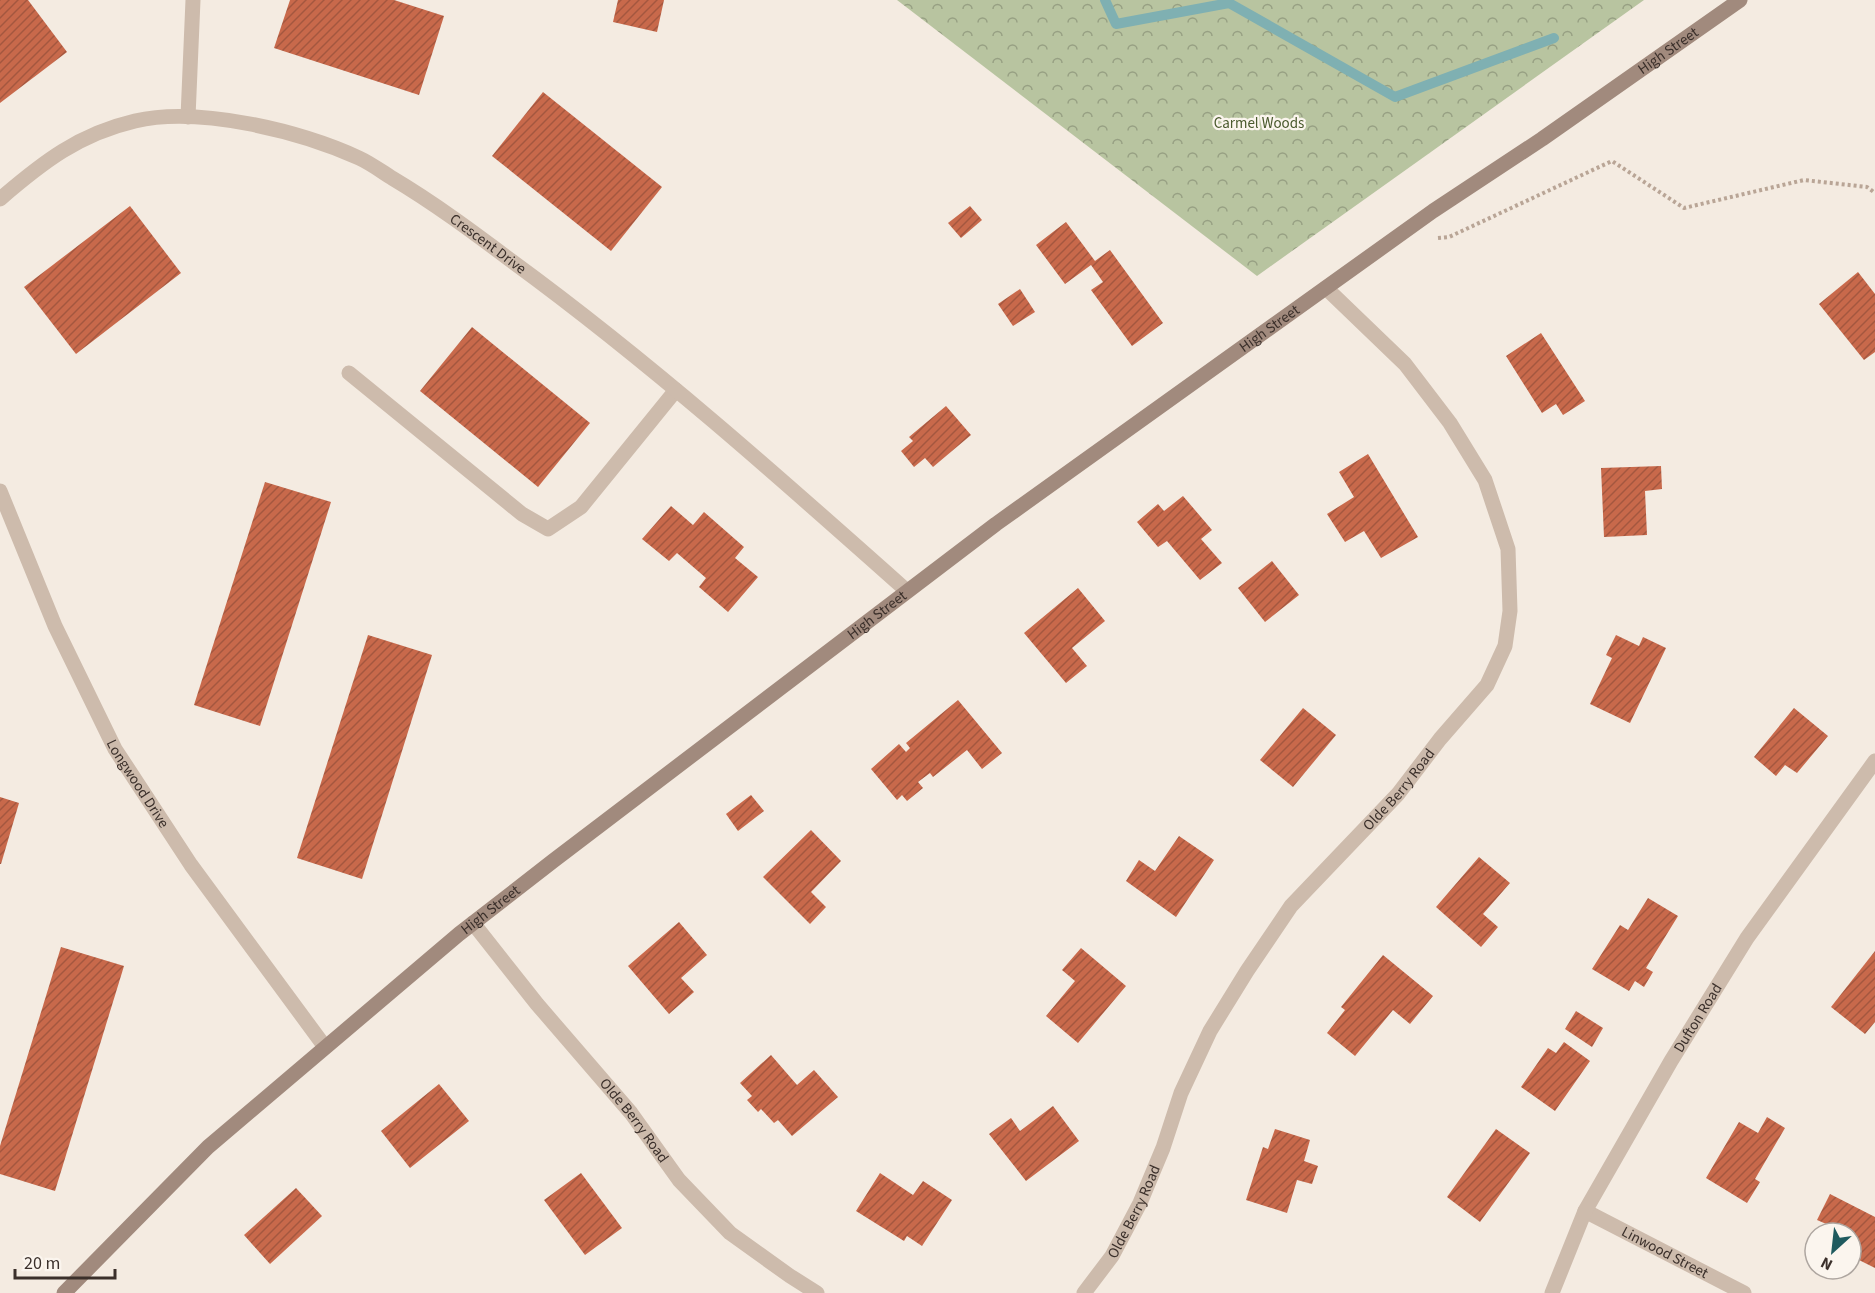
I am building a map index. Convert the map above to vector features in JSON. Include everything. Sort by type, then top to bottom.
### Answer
[{"type":"main road","name":"High Street","points":[[64,1293],[208,1147],[472,923],[1005,517],[1417,222],[1542,139],[1740,0]]},
{"type":"street","points":[[188,117],[193,0]]},
{"type":"street","name":"Crescent Drive","points":[[0,199],[56,153],[88,136],[136,120],[188,117],[242,122],[292,134],[359,158],[428,199],[630,351],[788,485],[907,591]]},
{"type":"street","name":"Olde Berry Road","points":[[1084,1293],[1112,1256],[1140,1203],[1163,1148],[1181,1093],[1210,1031],[1247,971],[1291,906],[1398,794],[1487,685],[1505,646],[1510,611],[1508,549],[1485,480],[1450,423],[1405,364],[1326,288]]},
{"type":"street","points":[[349,373],[522,514],[548,529],[582,507],[676,390]]},
{"type":"street","name":"Longwood Drive","points":[[0,491],[55,626],[115,749],[191,865],[325,1047]]},
{"type":"street","name":"Dufton Road","points":[[1552,1293],[1585,1210],[1666,1071],[1747,938],[1875,761]]},
{"type":"street","name":"Olde Berry Road","points":[[472,923],[537,1004],[631,1113],[680,1180],[730,1233],[817,1293]]},
{"type":"street","name":"Linwood Street","points":[[1585,1210],[1744,1293]]},
{"type":"path","points":[[1417,222],[1432,239],[1449,237],[1612,161],[1684,208],[1804,180],[1867,187],[1875,193]]},
{"type":"green space","name":"Carmel Woods","points":[[897,0],[1644,0],[1257,276]]},
{"type":"building","points":[[0,0],[28,0],[67,52],[0,103]]},
{"type":"building","points":[[290,0],[394,0],[444,16],[419,95],[274,48]]},
{"type":"building","points":[[618,0],[664,0],[657,32],[613,22]]},
{"type":"building","points":[[543,92],[662,187],[611,251],[492,156]]},
{"type":"building","points":[[130,206],[181,273],[76,354],[24,287]]},
{"type":"building","points":[[970,206],[982,220],[961,238],[948,223]]},
{"type":"building","points":[[1066,222],[1095,261],[1110,250],[1163,323],[1132,346],[1091,290],[1103,282],[1091,265],[1065,284],[1036,245]]},
{"type":"building","points":[[1858,272],[1875,294],[1875,352],[1864,360],[1819,304]]},
{"type":"building","points":[[1020,289],[1035,312],[1013,326],[998,304]]},
{"type":"building","points":[[472,327],[590,423],[538,487],[420,391]]},
{"type":"building","points":[[1541,333],[1585,401],[1563,415],[1556,404],[1542,413],[1506,356]]},
{"type":"building","points":[[946,406],[971,435],[933,467],[925,458],[914,467],[901,451],[913,441],[909,437]]},
{"type":"building","points":[[1368,454],[1418,537],[1381,558],[1364,531],[1345,542],[1327,514],[1354,497],[1339,472]]},
{"type":"building","points":[[1661,466],[1662,489],[1645,491],[1647,535],[1604,537],[1601,468]]},
{"type":"building","points":[[265,482],[331,502],[260,726],[194,705]]},
{"type":"building","points":[[1183,496],[1212,530],[1201,539],[1222,563],[1200,580],[1167,541],[1158,547],[1137,522],[1158,504],[1164,511]]},
{"type":"building","points":[[671,506],[693,525],[704,512],[744,547],[735,558],[758,577],[728,612],[699,587],[706,578],[677,553],[669,561],[642,539]]},
{"type":"building","points":[[1272,561],[1299,595],[1265,622],[1238,588]]},
{"type":"building","points":[[1078,588],[1105,621],[1072,648],[1087,666],[1066,683],[1024,633]]},
{"type":"building","points":[[368,635],[432,655],[362,879],[297,858]]},
{"type":"building","points":[[1616,635],[1639,646],[1643,637],[1666,648],[1630,723],[1590,704],[1612,658],[1606,655]]},
{"type":"building","points":[[958,700],[1002,753],[982,769],[967,750],[933,777],[930,773],[918,782],[923,788],[907,801],[902,795],[897,800],[871,769],[899,744],[906,752],[910,748],[906,743]]},
{"type":"building","points":[[1303,708],[1336,735],[1293,787],[1260,760]]},
{"type":"building","points":[[1794,708],[1828,736],[1797,773],[1785,765],[1776,776],[1754,757]]},
{"type":"building","points":[[751,795],[764,811],[738,831],[726,814]]},
{"type":"building","points":[[0,797],[19,803],[1,864],[0,864]]},
{"type":"building","points":[[811,830],[841,861],[811,892],[826,907],[810,924],[763,877]]},
{"type":"building","points":[[1179,836],[1214,860],[1176,917],[1126,881],[1139,860],[1155,871]]},
{"type":"building","points":[[1479,857],[1510,883],[1483,914],[1498,927],[1481,947],[1436,907]]},
{"type":"building","points":[[1648,898],[1678,916],[1646,968],[1653,972],[1644,987],[1635,981],[1629,991],[1592,969],[1620,925],[1628,930]]},
{"type":"building","points":[[679,922],[707,955],[681,978],[694,992],[669,1014],[628,966]]},
{"type":"building","points":[[61,947],[124,966],[55,1191],[0,1174],[0,1146]]},
{"type":"building","points":[[1081,948],[1126,986],[1078,1043],[1046,1016],[1075,981],[1062,970]]},
{"type":"building","points":[[1875,951],[1875,1022],[1865,1034],[1831,1007]]},
{"type":"building","points":[[1383,955],[1433,996],[1410,1024],[1393,1010],[1355,1056],[1327,1033],[1345,1010],[1341,1007]]},
{"type":"building","points":[[1576,1011],[1603,1028],[1592,1047],[1565,1029]]},
{"type":"building","points":[[1564,1042],[1590,1061],[1555,1111],[1521,1087],[1548,1048],[1556,1053]]},
{"type":"building","points":[[771,1055],[797,1085],[814,1070],[838,1097],[792,1136],[778,1120],[774,1123],[761,1109],[758,1112],[747,1100],[752,1096],[740,1083]]},
{"type":"building","points":[[439,1084],[469,1121],[410,1168],[381,1131]]},
{"type":"building","points":[[1053,1106],[1079,1141],[1026,1181],[989,1134],[1011,1118],[1020,1131]]},
{"type":"building","points":[[1767,1117],[1785,1128],[1755,1179],[1760,1182],[1747,1203],[1706,1178],[1739,1122],[1758,1133]]},
{"type":"building","points":[[1275,1129],[1310,1140],[1304,1161],[1318,1166],[1312,1184],[1297,1180],[1287,1213],[1246,1200],[1263,1147],[1268,1149]]},
{"type":"building","points":[[1496,1129],[1530,1153],[1480,1222],[1447,1197]]},
{"type":"building","points":[[581,1173],[622,1228],[585,1255],[544,1200]]},
{"type":"building","points":[[880,1173],[913,1195],[923,1181],[952,1200],[922,1246],[907,1236],[904,1241],[856,1211]]},
{"type":"building","points":[[296,1188],[322,1216],[270,1264],[244,1235]]},
{"type":"building","points":[[1830,1194],[1875,1217],[1875,1268],[1863,1262],[1863,1221],[1817,1220]]},
{"type":"waterway","points":[[1105,0],[1116,24],[1229,3],[1395,97],[1554,38]]}]
